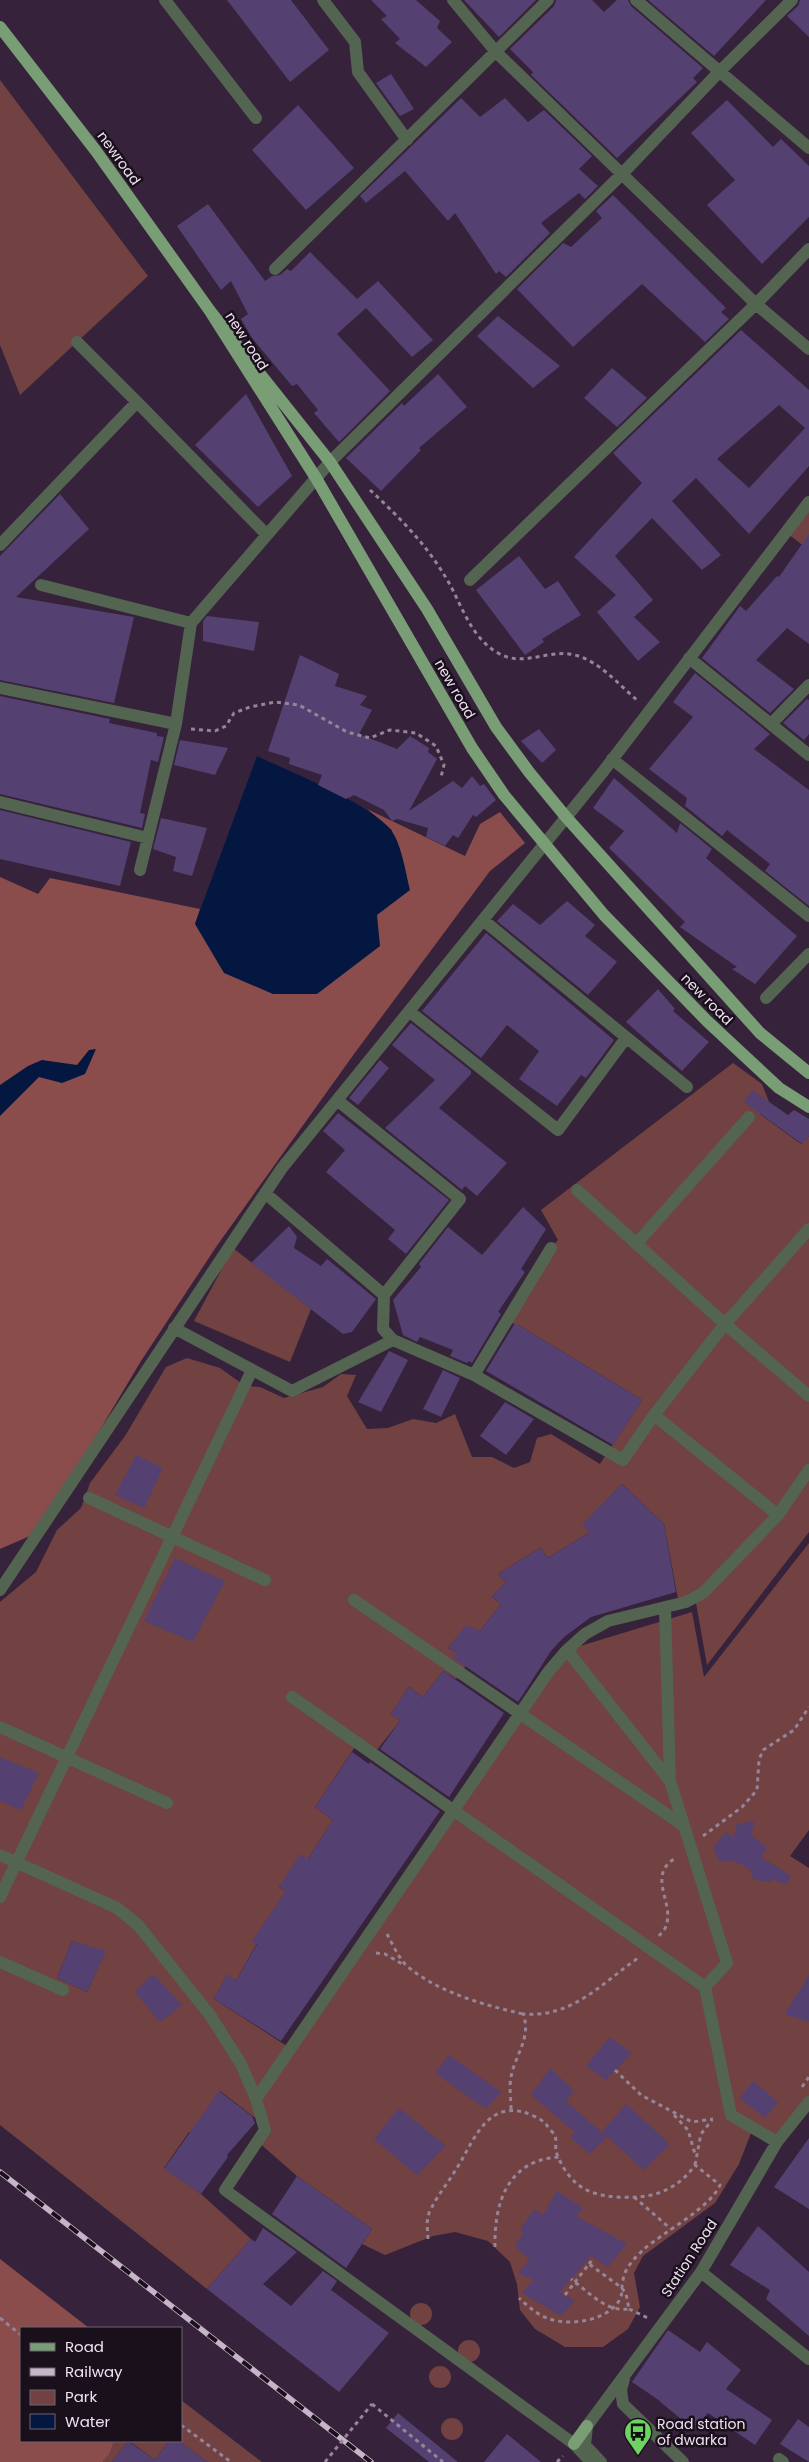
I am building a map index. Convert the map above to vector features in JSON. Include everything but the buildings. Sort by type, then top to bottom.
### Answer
[{"type":"main road","name":"newroad","points":[[0,27],[96,151],[210,311]]},
{"type":"main road","name":"new road","points":[[210,311],[330,462],[426,609],[496,727],[529,772],[566,817],[760,1033],[809,1073]]},
{"type":"main road","name":"new road","points":[[210,311],[316,478],[472,748],[504,795],[604,915],[707,1021],[779,1088],[809,1107]]},
{"type":"main road","points":[[574,2444],[587,2426]]},
{"type":"street","points":[[165,0],[256,118]]},
{"type":"street","points":[[323,0],[355,42],[358,72],[407,140]]},
{"type":"street","points":[[454,0],[496,52],[756,304],[809,349]]},
{"type":"street","points":[[275,269],[548,0]]},
{"type":"street","points":[[636,0],[809,148]]},
{"type":"street","points":[[140,870],[176,724],[191,624],[266,534],[330,462],[622,174],[719,72],[792,0]]},
{"type":"street","points":[[470,580],[756,304],[809,249]]},
{"type":"street","points":[[77,342],[266,534]]},
{"type":"street","points":[[0,545],[137,402]]},
{"type":"street","points":[[0,1590],[282,1168],[612,759],[809,502]]},
{"type":"street","points":[[41,585],[191,624]]},
{"type":"street","points":[[689,658],[809,755]]},
{"type":"street","points":[[771,724],[809,685]]},
{"type":"street","points":[[0,688],[176,724]]},
{"type":"street","points":[[612,759],[809,916]]},
{"type":"street","points":[[0,802],[148,838]]},
{"type":"street","points":[[482,920],[687,1088]]},
{"type":"street","points":[[766,998],[809,954]]},
{"type":"street","points":[[409,1011],[558,1130],[626,1038]]},
{"type":"street","points":[[337,1100],[460,1199],[384,1295],[383,1328],[393,1340],[474,1375],[623,1460],[654,1415],[725,1324],[807,1235]]},
{"type":"street","points":[[636,1244],[750,1117]]},
{"type":"street","points":[[577,1190],[725,1324],[809,1396]]},
{"type":"street","points":[[265,1193],[384,1295]]},
{"type":"street","points":[[474,1375],[551,1248]]},
{"type":"street","points":[[174,1328],[292,1391],[393,1340]]},
{"type":"street","points":[[0,1897],[252,1370]]},
{"type":"street","points":[[654,1415],[778,1515]]},
{"type":"street","points":[[256,2099],[549,1671],[567,1650],[585,1634],[608,1621],[686,1602],[703,1594],[778,1515],[809,1470]]},
{"type":"street","points":[[89,1498],[266,1580]]},
{"type":"street","points":[[354,1600],[684,1826]]},
{"type":"street","points":[[665,1607],[670,1782],[726,1963],[705,1987]]},
{"type":"street","points":[[567,1650],[670,1782]]},
{"type":"street","points":[[292,1697],[452,1812],[705,1987],[731,2115],[777,2142]]},
{"type":"street","points":[[0,1727],[168,1803]]},
{"type":"street","points":[[0,1856],[117,1908],[138,1925],[210,2015],[241,2064],[256,2099],[265,2130],[225,2190],[574,2444],[591,2462]]},
{"type":"street","points":[[0,1962],[63,1990]]},
{"type":"street","name":"Station Road","points":[[587,2426],[700,2272],[777,2142],[809,2102]]},
{"type":"street","points":[[700,2272],[809,2359]]},
{"type":"street","points":[[626,2374],[622,2390],[623,2404],[683,2462]]},
{"type":"street","points":[[587,2426],[585,2445],[601,2462]]},
{"type":"path","points":[[364,484],[424,545],[444,573],[477,636],[498,653],[523,660],[552,654],[570,654],[587,660],[602,669],[649,711]]},
{"type":"path","points":[[176,724],[194,731],[215,731],[226,726],[234,713],[250,707],[276,702],[299,706],[347,732],[370,738],[390,730],[416,733],[436,746],[444,765],[441,777]]},
{"type":"path","points":[[356,1952],[385,1954],[438,1987],[495,2007],[523,2014],[535,2015],[560,2011],[589,1997],[611,1977],[650,1949],[666,1927],[668,1908],[661,1891],[662,1877],[668,1862],[691,1848],[699,1839],[742,1807],[756,1790],[759,1774],[758,1760],[763,1750],[794,1730],[809,1707]]},
{"type":"path","points":[[380,1918],[394,1948],[407,1966]]},
{"type":"path","points":[[511,2109],[510,2080],[516,2056],[526,2040],[526,2022],[523,2014]]},
{"type":"path","points":[[615,2070],[640,2095],[692,2122],[731,2115]]},
{"type":"path","points":[[428,2239],[427,2223],[429,2213],[481,2128],[494,2116],[511,2109],[529,2113],[544,2122],[556,2137],[559,2157],[563,2167],[577,2184],[600,2195],[634,2197],[648,2196],[670,2189],[685,2179],[695,2165],[701,2134],[713,2119]]},
{"type":"path","points":[[672,2112],[688,2130],[695,2148],[696,2160]]},
{"type":"path","points":[[495,2248],[494,2223],[501,2194],[514,2176],[539,2161],[559,2157]]},
{"type":"path","points":[[519,2298],[532,2310],[548,2319],[560,2322],[591,2320],[612,2309],[621,2298],[623,2278],[630,2262],[707,2203],[720,2185],[695,2165]]},
{"type":"path","points":[[634,2197],[671,2229]]},
{"type":"path","points":[[565,2295],[594,2258]]},
{"type":"path","points":[[571,2280],[612,2309],[629,2309],[626,2294],[622,2288],[589,2264]]},
{"type":"path","points":[[0,2318],[20,2334]]},
{"type":"path","points":[[325,2462],[372,2404],[443,2462]]},
{"type":"path","points":[[182,2426],[231,2462]]},
{"type":"green space","points":[[0,80],[148,276],[20,395],[0,345]]},
{"type":"green space","points":[[809,503],[809,550],[788,534]]},
{"type":"green space","points":[[733,1063],[762,1084],[769,1102],[760,1114],[801,1144],[809,1136],[809,1532],[707,1665],[696,1603],[679,1604],[664,1524],[622,1484],[583,1525],[590,1532],[548,1558],[540,1548],[498,1574],[506,1582],[492,1597],[501,1604],[480,1631],[466,1626],[448,1648],[470,1660],[456,1679],[443,1671],[423,1697],[409,1687],[391,1714],[400,1721],[373,1755],[357,1744],[315,1807],[333,1820],[308,1859],[279,1887],[286,1891],[236,1981],[227,1975],[214,1999],[290,2048],[567,1650],[692,1612],[704,1677],[809,1543],[809,1830],[790,1856],[809,1868],[809,2102],[777,2142],[753,2128],[739,2164],[715,2203],[643,2256],[634,2273],[640,2307],[628,2329],[603,2347],[565,2347],[535,2329],[520,2310],[517,2284],[510,2262],[488,2241],[455,2232],[433,2236],[385,2255],[362,2244],[372,2229],[297,2176],[257,2141],[265,2130],[258,2120],[220,2091],[223,2153],[189,2132],[164,2168],[201,2194],[251,2239],[207,2289],[0,2125],[0,1602],[36,1572],[57,1530],[81,1508],[90,1483],[125,1436],[166,1367],[187,1358],[220,1368],[245,1386],[260,1387],[284,1398],[323,1387],[341,1374],[356,1375],[347,1396],[367,1429],[388,1428],[413,1419],[436,1423],[455,1414],[472,1457],[492,1457],[514,1468],[530,1462],[537,1438],[551,1434],[600,1464],[642,1400],[520,1326],[506,1321],[551,1248],[558,1240],[541,1210]],"holes":[[[72,1941],[105,1952],[87,1992],[57,1978]]]},
{"type":"green space","points":[[233,1248],[311,1309],[290,1362],[194,1321]]},
{"type":"green space","points":[[421,2303],[429,2306],[432,2314],[429,2322],[421,2325],[413,2322],[410,2314],[413,2306]]},
{"type":"green space","points":[[469,2340],[477,2343],[480,2351],[477,2359],[469,2362],[461,2359],[458,2351],[461,2343]]},
{"type":"green space","points":[[436,2366],[444,2366],[451,2373],[451,2381],[444,2388],[436,2388],[429,2381],[429,2373]]},
{"type":"green space","points":[[182,2401],[262,2462],[207,2462],[180,2442],[182,2442]]},
{"type":"green space","points":[[448,2418],[456,2418],[463,2425],[463,2433],[456,2440],[448,2440],[441,2433],[441,2425]]},
{"type":"green space","points":[[114,2442],[127,2442],[112,2462],[103,2462],[110,2453]]},
{"type":"green space","points":[[130,2442],[168,2442],[155,2460]]},
{"type":"shaded area","points":[[367,809],[465,856],[480,824],[500,812],[525,843],[490,871],[354,1054],[216,1247],[141,1361],[39,1532],[0,1549],[0,877],[38,894],[50,878],[200,909],[195,924],[377,915],[392,830]]},
{"type":"shaded area","points":[[0,2259],[88,2327],[20,2327],[20,2442],[114,2442],[110,2453],[103,2462],[0,2462]]},
{"type":"water","points":[[257,756],[308,779],[364,808],[379,819],[394,834],[403,858],[410,890],[377,915],[380,946],[317,994],[273,994],[224,973],[195,924]]},
{"type":"water","points":[[96,1049],[85,1074],[62,1083],[39,1077],[0,1116],[0,1085],[28,1066],[42,1060],[77,1065],[89,1050]]},
{"type":"railway","points":[[0,2172],[371,2462]]},
{"type":"place","name":"Road station of dwarka","points":[[638,2456]]}]
